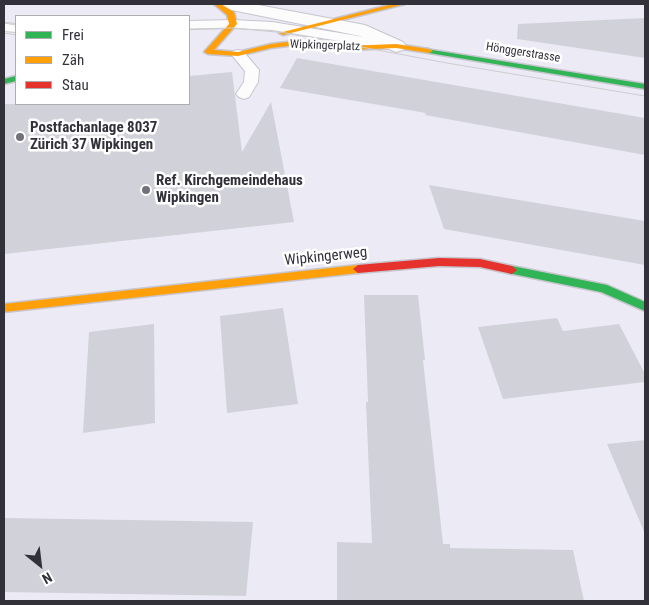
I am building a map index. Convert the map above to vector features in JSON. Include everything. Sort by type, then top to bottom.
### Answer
[{"type":"street","points":[[4,4],[10,4]]},
{"type":"street","points":[[208,52],[233,24],[231,14],[217,4]]},
{"type":"street","name":"Wipkingerplatz","points":[[227,4],[365,31],[396,46]]},
{"type":"street","name":"Wipkingerplatz","points":[[193,55],[370,13],[399,4],[409,4]]},
{"type":"street","name":"Wipkingerplatz","points":[[208,52],[238,54],[271,46],[296,43],[347,48],[396,46]]},
{"type":"street","name":"Hönggerstrasse","points":[[396,46],[645,87]]},
{"type":"street","name":"Wipkingerweg","points":[[4,308],[335,271],[439,262],[480,263],[603,288],[630,299],[645,308]]},
{"type":"lane","points":[[190,25],[233,24],[298,29],[396,46]]},
{"type":"lane","points":[[238,54],[252,70],[251,82],[244,94]]},
{"type":"building","points":[[645,18],[645,58],[517,39],[518,24]]},
{"type":"building","points":[[297,58],[645,118],[645,155],[425,115],[426,113],[280,88]]},
{"type":"building","name":"Ref. Kirchgemeindehaus Wipkingen","points":[[232,72],[242,152],[271,102],[294,222],[4,254],[4,104],[190,105],[190,76]]},
{"type":"building","points":[[429,185],[645,221],[645,265],[444,229]]},
{"type":"building","points":[[364,295],[418,295],[425,360],[423,360],[443,544],[450,544],[450,548],[573,550],[584,601],[337,601],[337,542],[372,543]]},
{"type":"building","points":[[283,308],[298,404],[227,413],[220,316]]},
{"type":"building","points":[[557,318],[563,331],[619,324],[645,374],[645,382],[503,399],[478,327]]},
{"type":"building","points":[[154,324],[155,423],[83,433],[89,332]]},
{"type":"building","points":[[645,440],[645,534],[607,444]]},
{"type":"building","points":[[4,518],[253,522],[246,596],[4,592]]},
{"type":"tram line","points":[[4,23],[15,25]]},
{"type":"tram line","points":[[190,29],[234,28],[286,33],[447,63],[645,96]]},
{"type":"tram line","points":[[4,33],[15,35]]},
{"type":"traffic: fast","points":[[4,4],[10,4]]},
{"type":"traffic: fast","points":[[429,51],[645,87]]},
{"type":"traffic: fast","points":[[4,82],[15,78]]},
{"type":"traffic: fast","points":[[512,270],[603,288],[645,307]]},
{"type":"traffic: slow","points":[[208,52],[233,24],[231,14],[217,4]]},
{"type":"traffic: slow","points":[[283,33],[401,4]]},
{"type":"traffic: slow","points":[[208,52],[238,54],[271,46],[296,43],[347,48],[396,46],[429,51]]},
{"type":"traffic: slow","points":[[4,308],[358,269]]},
{"type":"traffic: jam","points":[[358,269],[439,262],[480,263],[512,270]]},
{"type":"place","name":"Postfachanlage 8037 Zürich 37 Wipkingen","points":[[20,137]]},
{"type":"place","name":"Ref. Kirchgemeindehaus Wipkingen","points":[[146,190]]}]
